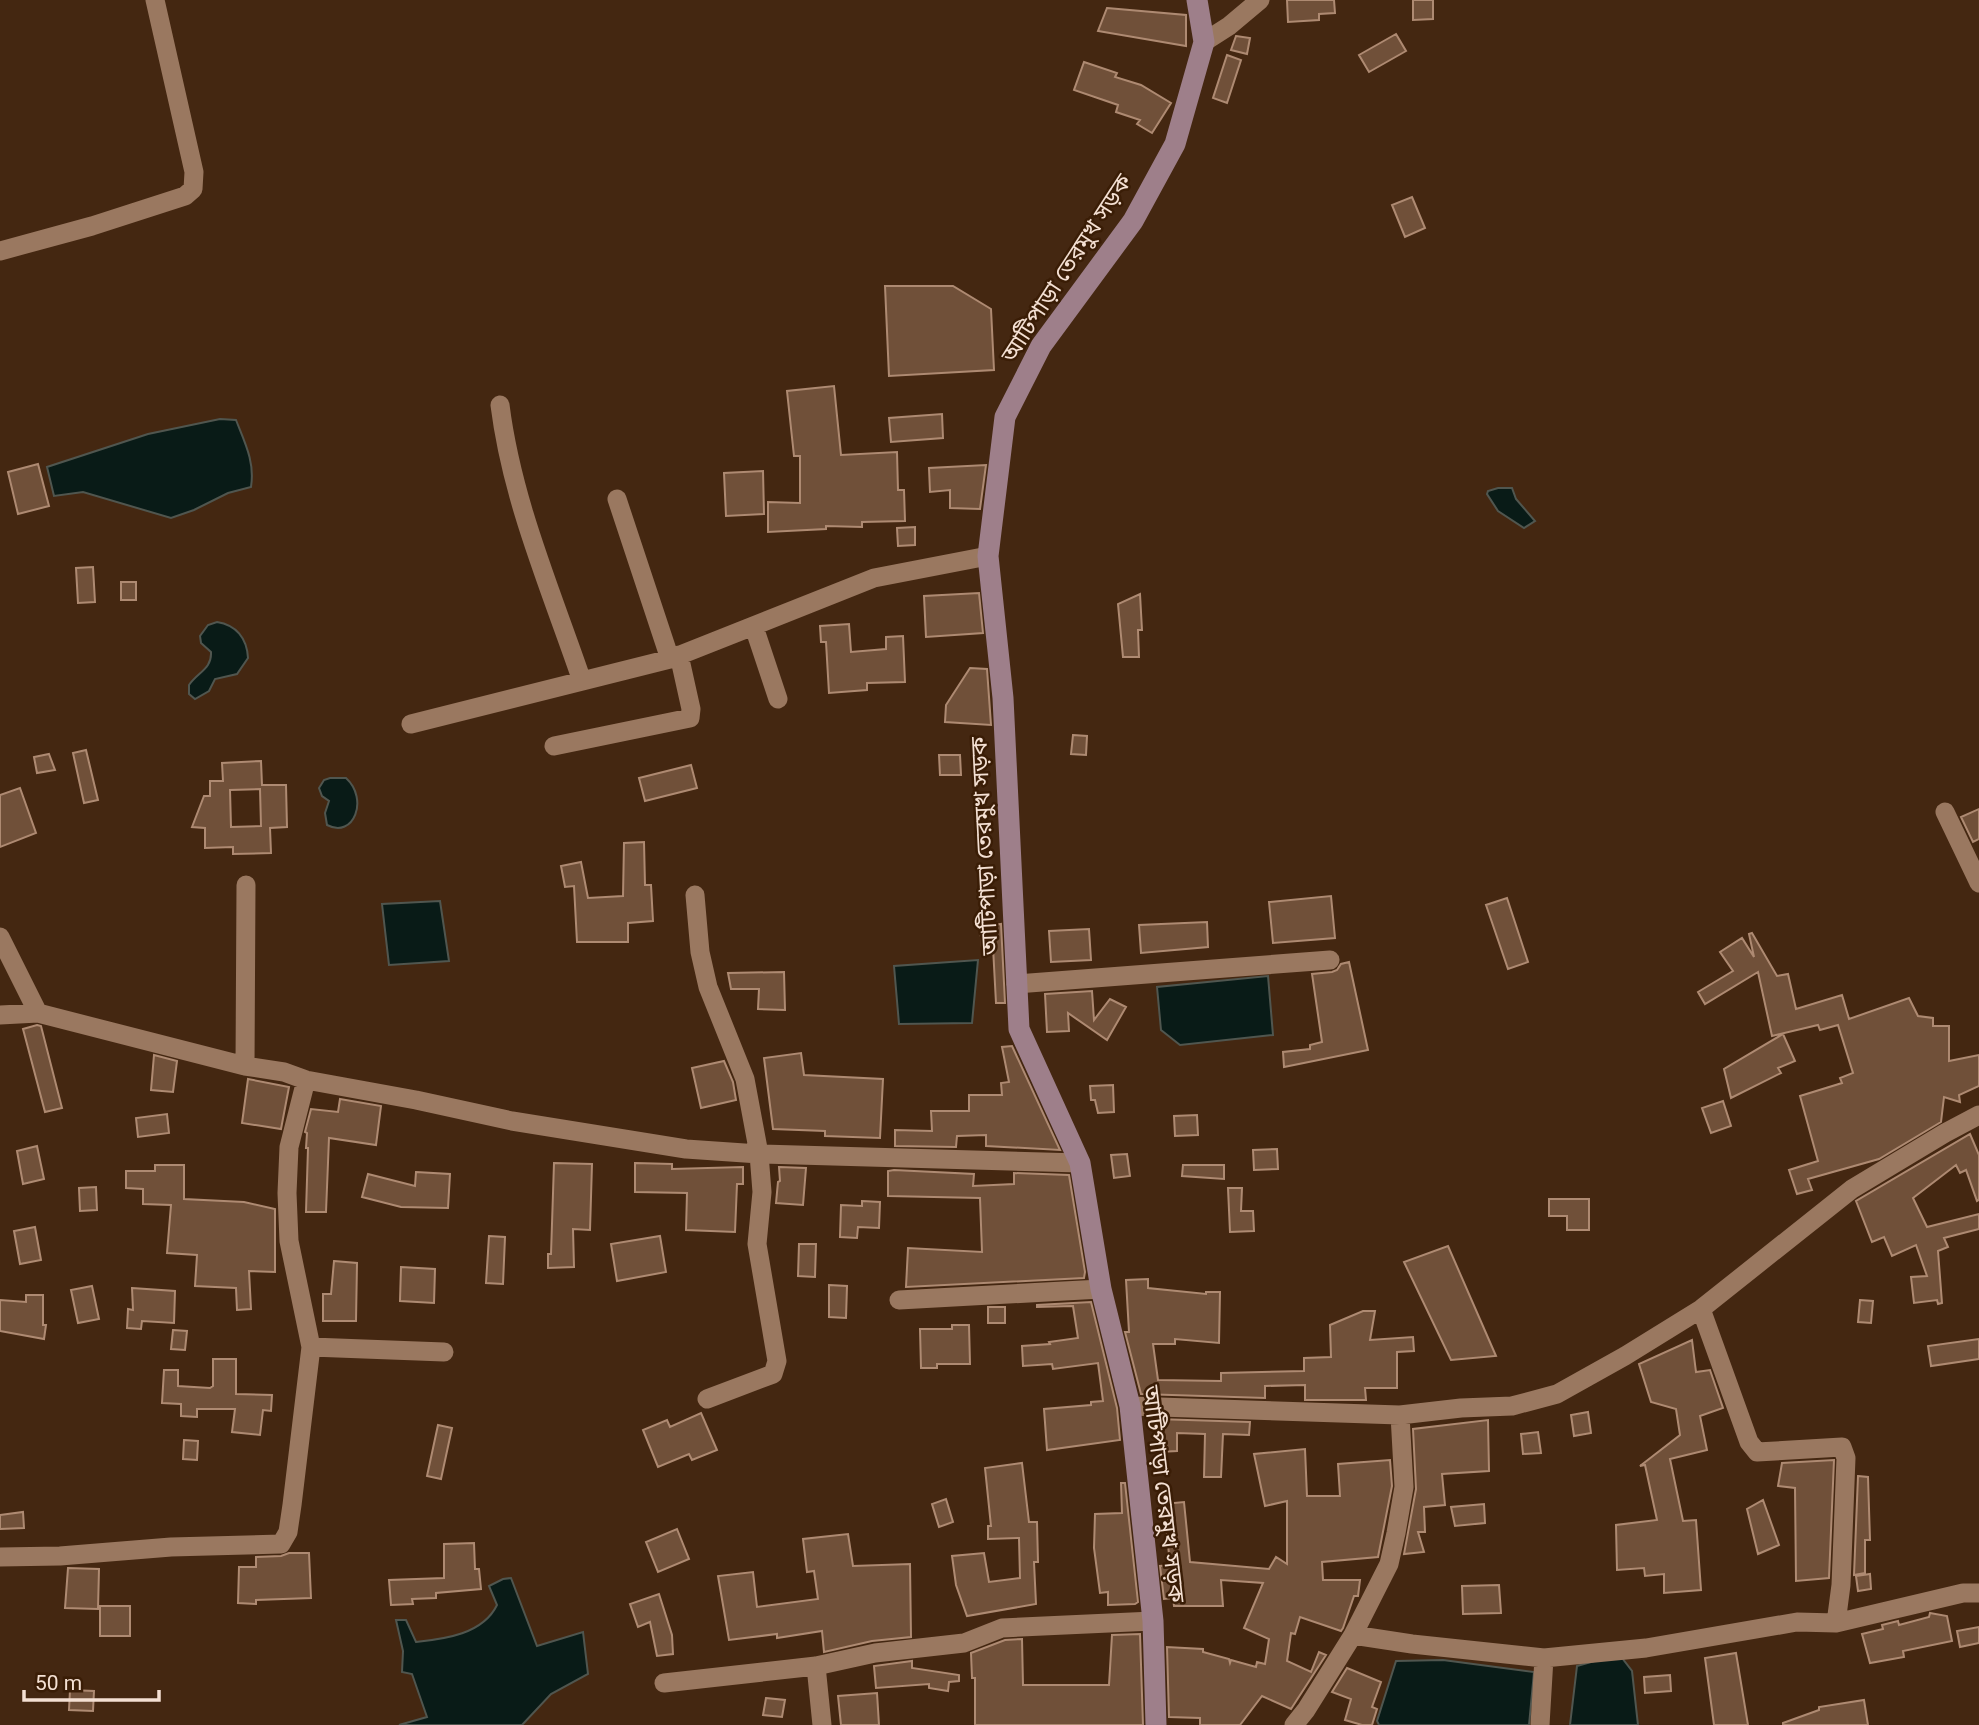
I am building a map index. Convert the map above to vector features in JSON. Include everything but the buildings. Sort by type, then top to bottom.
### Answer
[{"type":"main road","name":"আটিপাড়া তেরমুখ সড়ক","points":[[1156,1725],[1153,1621],[1130,1406],[1101,1289],[1080,1163],[1019,1028],[1003,698],[988,556],[1005,417],[1041,346],[1133,221],[1175,144],[1204,42],[1197,0]]},
{"type":"street","points":[[0,251],[106,222],[185,196],[193,189],[194,172],[155,0]]},
{"type":"street","points":[[1204,42],[1229,26],[1260,0]]},
{"type":"street","points":[[500,405],[504,441],[517,495],[582,681]]},
{"type":"street","points":[[554,746],[690,718],[691,709],[674,657],[617,499]]},
{"type":"street","points":[[411,724],[674,657],[874,578],[988,556]]},
{"type":"street","points":[[754,627],[778,699]]},
{"type":"street","points":[[1945,812],[1979,883]]},
{"type":"street","points":[[245,1066],[246,885]]},
{"type":"street","points":[[695,895],[700,952],[708,987],[745,1079],[759,1153],[762,1192],[757,1244],[777,1361],[773,1374],[707,1398]]},
{"type":"street","points":[[0,937],[38,1013]]},
{"type":"street","points":[[1016,984],[1330,960]]},
{"type":"street","points":[[0,1015],[38,1013],[245,1066],[284,1072],[306,1080],[526,1123],[686,1149],[1080,1163]]},
{"type":"street","points":[[0,1557],[281,1544],[288,1532],[311,1347],[289,1241],[287,1192],[289,1147],[306,1080]]},
{"type":"street","points":[[1130,1406],[1400,1415],[1461,1408],[1513,1406],[1557,1394],[1701,1309],[1853,1189],[1979,1115]]},
{"type":"street","points":[[900,1300],[1101,1289]]},
{"type":"street","points":[[1701,1309],[1749,1442],[1757,1452],[1842,1447],[1846,1458],[1841,1585],[1836,1623]]},
{"type":"street","points":[[311,1347],[444,1352]]},
{"type":"street","points":[[1294,1725],[1353,1635],[1389,1564],[1404,1487],[1400,1415]]},
{"type":"street","points":[[1353,1635],[1544,1658],[1646,1648],[1797,1622],[1836,1623],[1964,1593],[1979,1593]]},
{"type":"street","points":[[664,1682],[816,1666],[875,1653],[964,1643],[1002,1628],[1153,1621]]},
{"type":"street","points":[[1540,1725],[1544,1658]]},
{"type":"street","points":[[816,1666],[822,1725]]},
{"type":"water","points":[[220,419],[236,420],[250,461],[251,487],[228,493],[171,518],[83,492],[54,496],[47,467],[148,434]]},
{"type":"water","points":[[1512,488],[1516,499],[1535,521],[1524,528],[1498,511],[1487,494],[1488,491]]},
{"type":"water","points":[[217,622],[235,629],[243,639],[248,658],[237,674],[215,679],[209,691],[195,699],[189,694],[189,685],[211,658],[211,652],[201,643],[200,636],[208,625]]},
{"type":"water","points":[[346,778],[357,796],[355,815],[345,827],[327,825],[325,813],[329,801],[322,796],[319,788],[324,780]]},
{"type":"water","points":[[440,901],[449,961],[389,965],[382,904]]},
{"type":"water","points":[[978,960],[972,1023],[899,1024],[894,966]]},
{"type":"water","points":[[1268,976],[1273,1035],[1180,1045],[1161,1030],[1157,987]]},
{"type":"water","points":[[511,1578],[537,1646],[583,1632],[588,1674],[551,1694],[522,1725],[399,1725],[427,1717],[412,1674],[402,1672],[403,1651],[396,1620],[406,1620],[416,1642],[439,1639],[473,1629],[491,1615],[497,1605],[489,1586]]},
{"type":"water","points":[[1619,1654],[1632,1671],[1638,1725],[1570,1725],[1577,1666]]},
{"type":"water","points":[[1443,1660],[1534,1672],[1529,1725],[1379,1725],[1377,1721],[1396,1661]]}]
